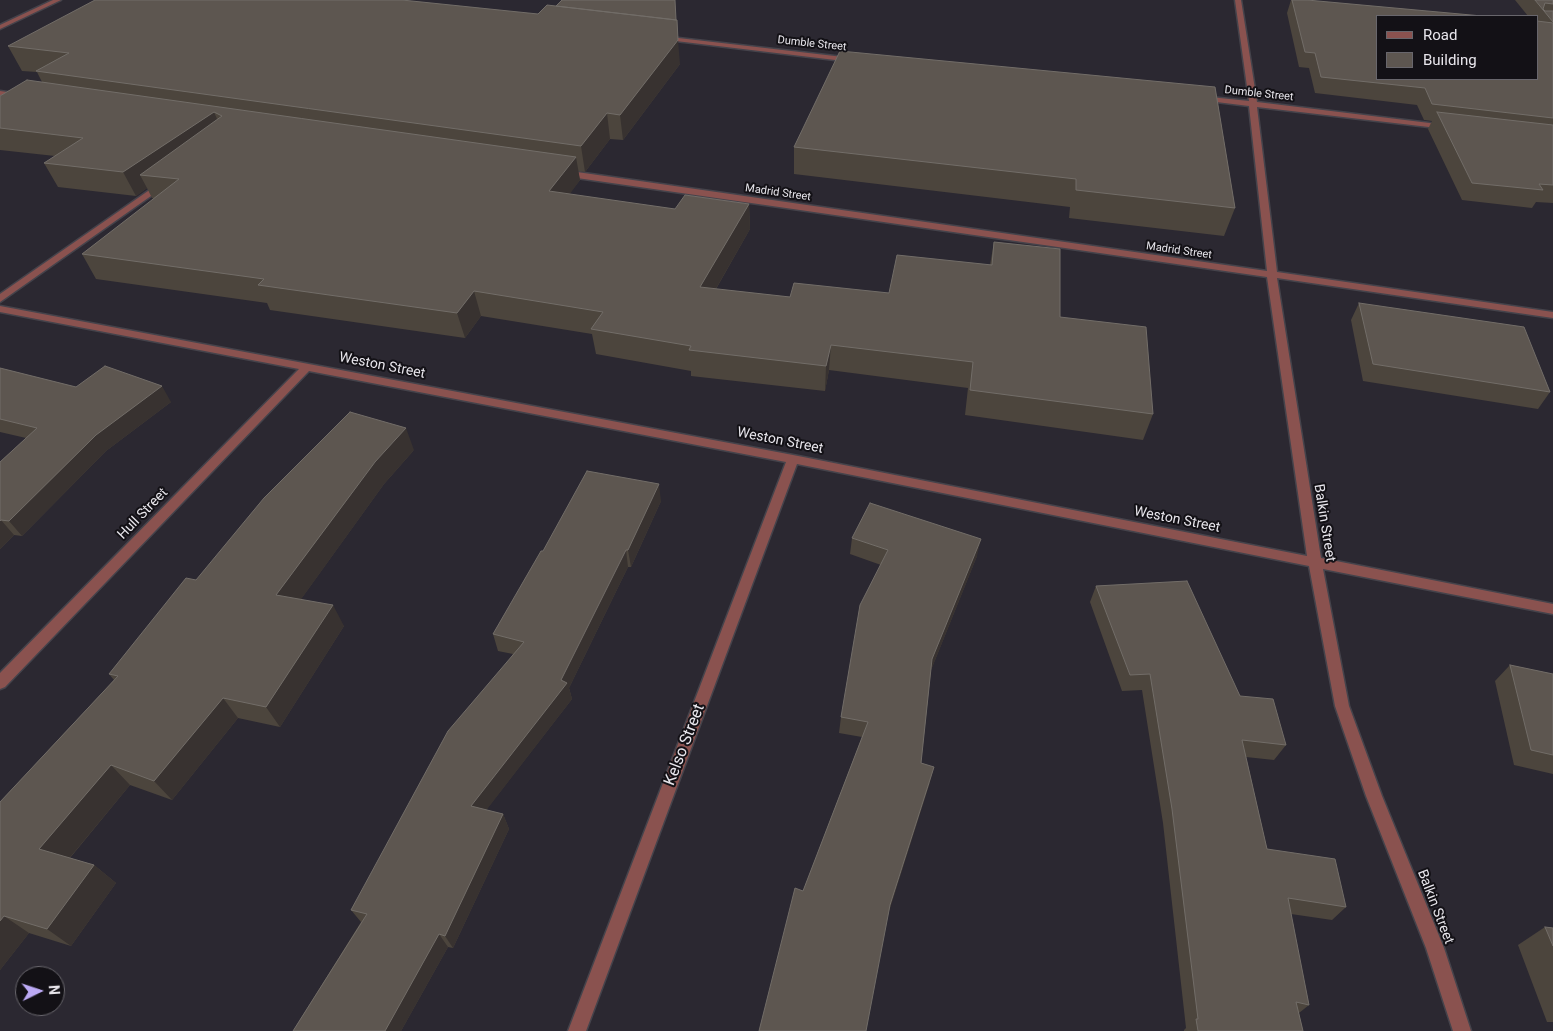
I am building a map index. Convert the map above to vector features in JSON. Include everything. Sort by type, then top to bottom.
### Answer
[{"type":"street","points":[[0,27],[58,0]]},
{"type":"street","name":"Balkin Street","points":[[1238,0],[1253,104],[1272,275],[1315,563],[1342,706],[1374,796],[1435,948],[1462,1031]]},
{"type":"street","name":"Dumble Street","points":[[648,37],[856,60]]},
{"type":"street","points":[[0,93],[30,97]]},
{"type":"street","name":"Dumble Street","points":[[1193,98],[1456,128]]},
{"type":"street","name":"Madrid Street","points":[[550,171],[1553,315]]},
{"type":"street","points":[[0,299],[170,180]]},
{"type":"street","name":"Weston Street","points":[[0,309],[793,459],[1553,609]]},
{"type":"street","name":"Hull Street","points":[[0,683],[308,366]]},
{"type":"street","name":"Kelso Street","points":[[577,1031],[793,459]]},
{"type":"building","points":[[95,0],[402,0],[538,14],[547,5],[677,20],[678,40],[620,115],[607,113],[581,146],[36,71],[69,53],[8,46]]},
{"type":"building","points":[[562,0],[675,0],[676,20],[556,6]]},
{"type":"building","points":[[1292,0],[1471,15],[1376,15],[1376,80],[1538,80],[1538,21],[1553,23],[1553,118],[1432,104],[1425,88],[1321,77],[1315,53],[1305,52]]},
{"type":"building","points":[[1535,0],[1553,0],[1553,4],[1545,3],[1543,9],[1545,11],[1553,11],[1553,22]]},
{"type":"building","points":[[840,51],[1215,87],[1235,208],[1076,190],[1076,179],[794,147]]},
{"type":"building","points":[[27,80],[576,157],[549,191],[675,209],[685,195],[749,204],[700,287],[790,297],[794,283],[889,293],[897,255],[992,265],[994,242],[1060,249],[1060,317],[1146,327],[1153,414],[970,390],[973,362],[831,345],[826,366],[689,350],[691,346],[591,329],[603,312],[474,291],[457,313],[258,285],[264,279],[82,254],[179,179],[140,175],[222,116],[214,112],[123,172],[44,163],[83,138],[0,128],[0,96]]},
{"type":"building","points":[[1437,112],[1553,125],[1553,185],[1539,184],[1543,190],[1472,183]]},
{"type":"building","points":[[1359,303],[1524,327],[1550,392],[1373,364]]},
{"type":"building","points":[[105,366],[162,386],[96,435],[9,521],[0,521],[0,462],[37,428],[0,419],[0,368],[76,387]]},
{"type":"building","points":[[350,412],[406,428],[375,462],[276,595],[333,605],[266,707],[223,698],[154,781],[111,765],[39,849],[94,865],[47,929],[4,916],[0,921],[0,802],[118,676],[109,674],[186,578],[196,580],[264,498]]},
{"type":"building","points":[[587,471],[659,484],[628,550],[626,550],[561,680],[567,683],[471,806],[503,814],[445,936],[439,934],[385,1031],[293,1031],[367,914],[351,910],[448,731],[524,642],[493,634],[541,551],[543,551]]},
{"type":"building","points":[[870,503],[981,539],[932,659],[921,763],[934,767],[890,905],[866,1031],[759,1031],[795,888],[803,891],[868,722],[841,717],[860,605],[888,550],[852,538]]},
{"type":"building","points":[[1187,581],[1240,696],[1273,699],[1286,745],[1242,740],[1267,849],[1335,859],[1346,907],[1288,898],[1309,1005],[1296,1002],[1303,1031],[1198,1031],[1172,809],[1150,674],[1130,675],[1096,586]]},
{"type":"building","points":[[1510,665],[1553,674],[1553,755],[1531,750]]},
{"type":"building","points":[[1545,927],[1553,928],[1553,946]]}]
